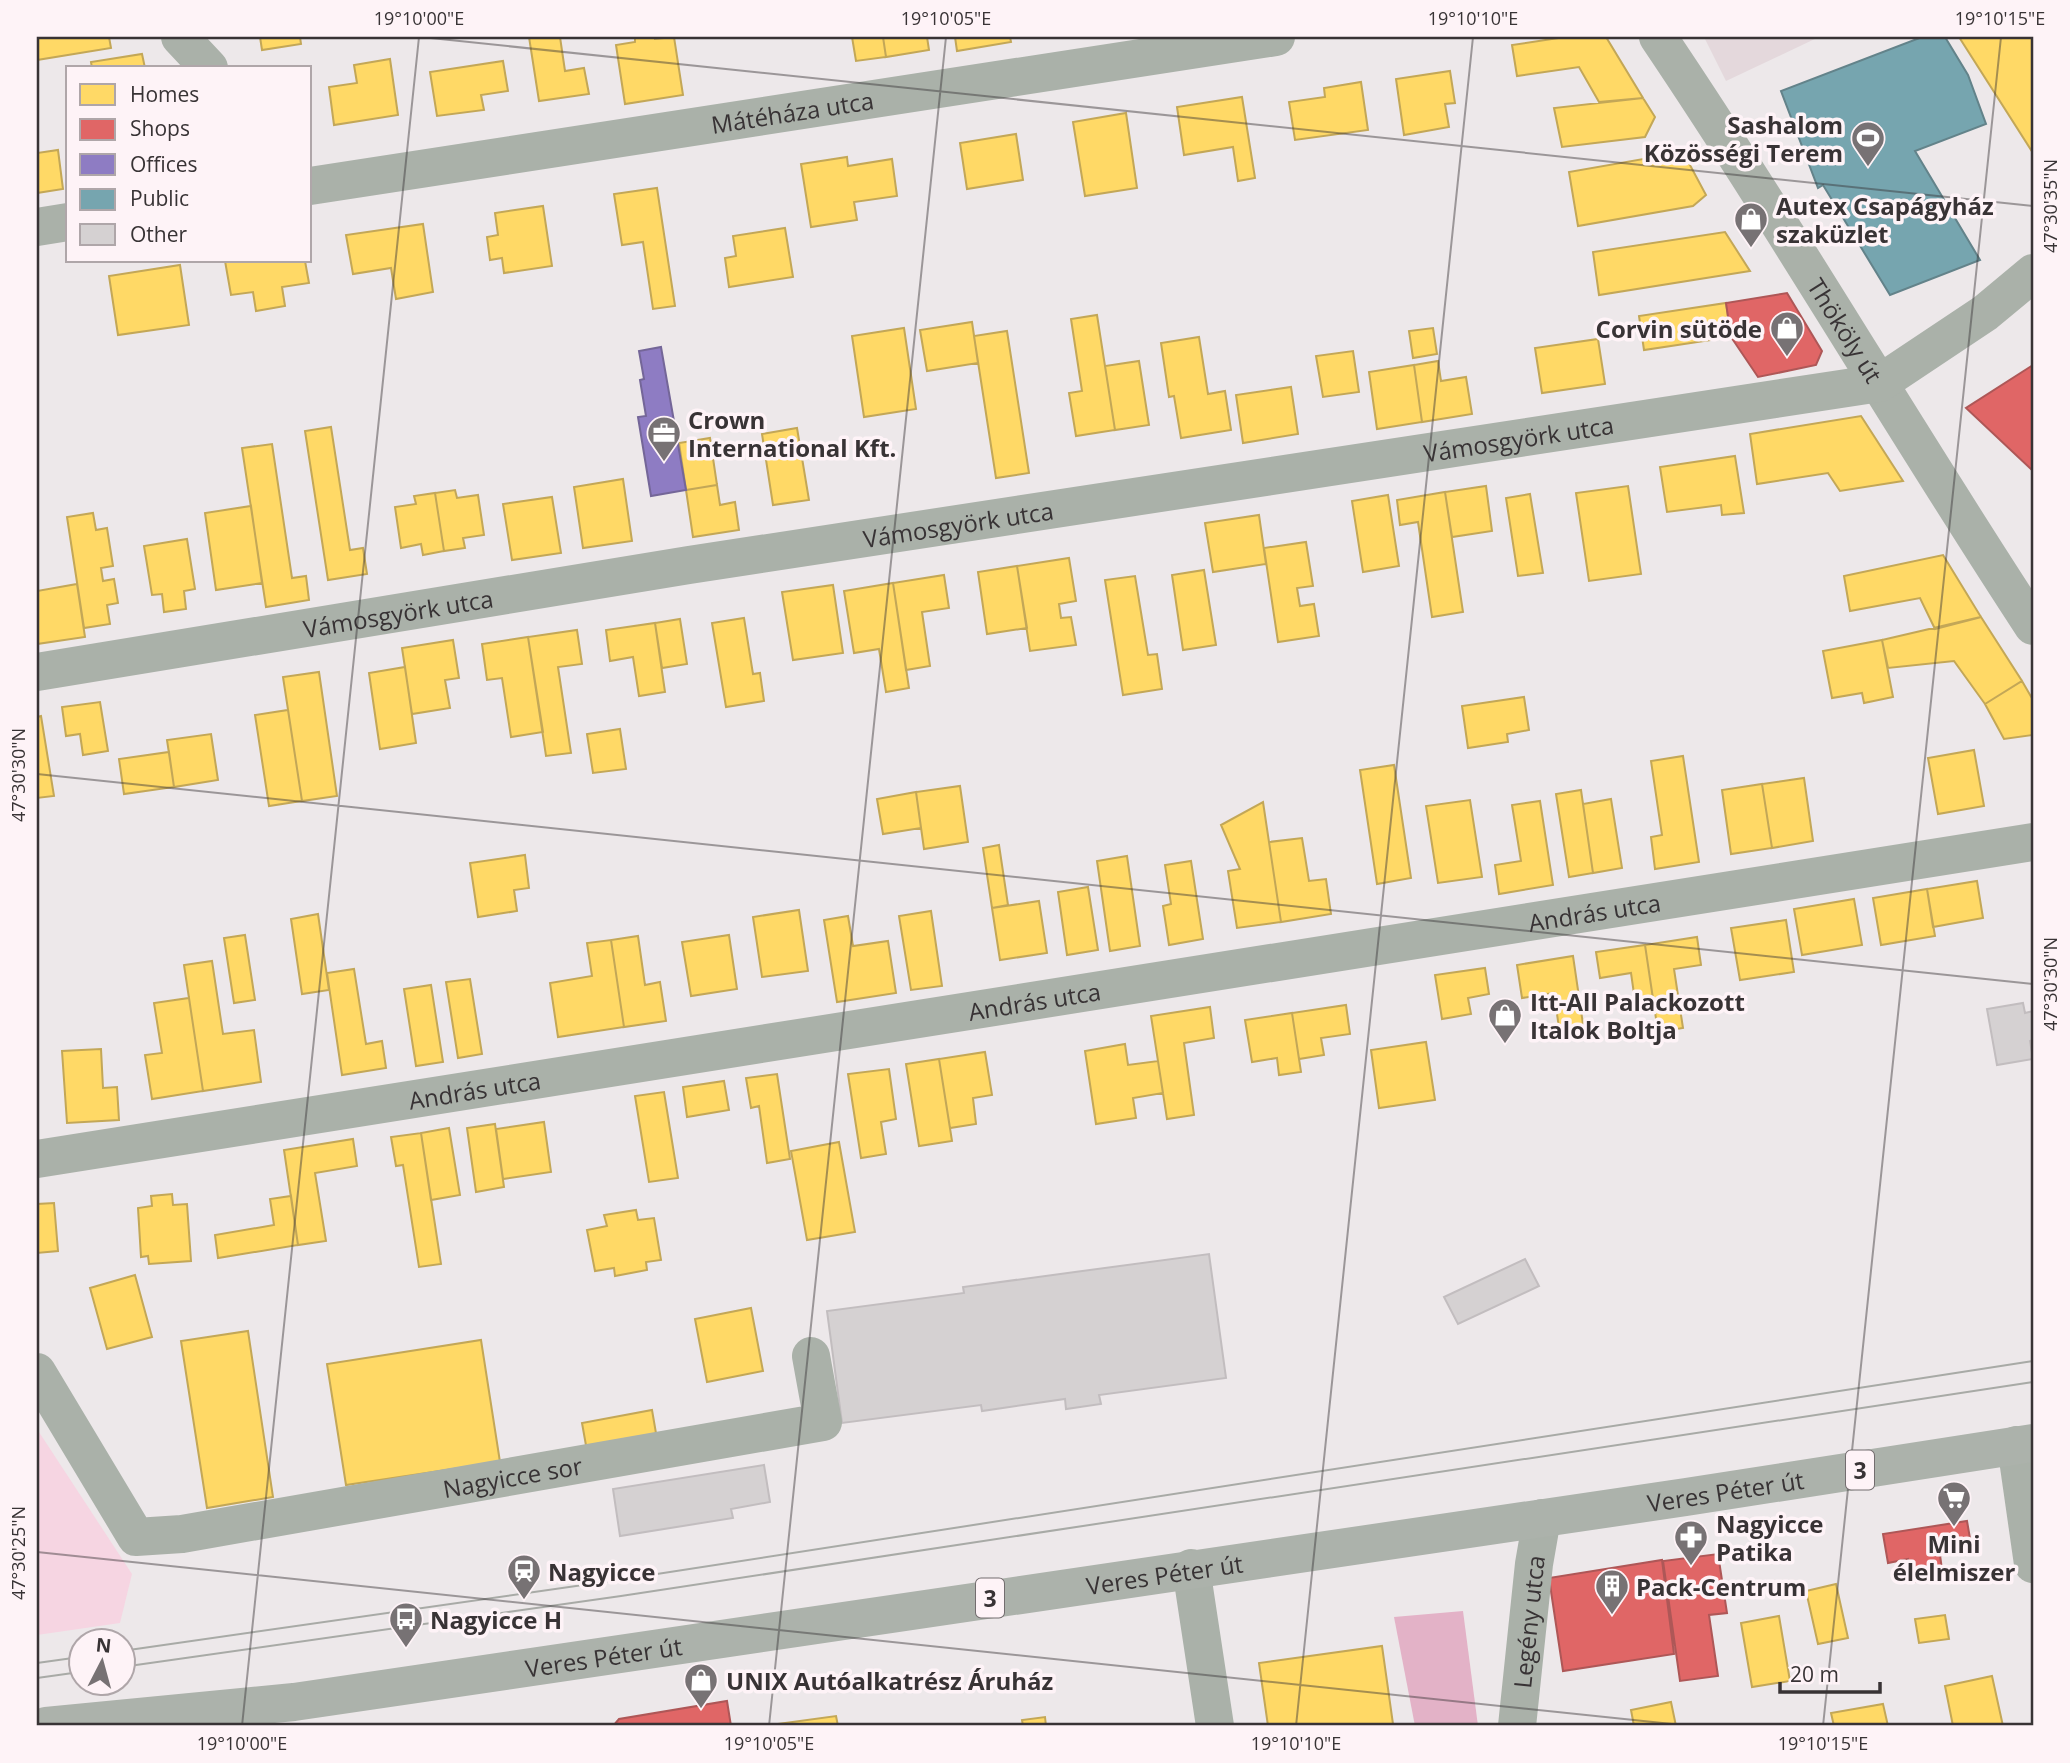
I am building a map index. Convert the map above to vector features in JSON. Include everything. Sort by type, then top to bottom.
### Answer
[{"type":"main road","name":"Veres Péter út","points":[[296,1714],[1191,1568],[1542,1518],[2024,1444]]},
{"type":"main road","name":"3","points":[[46,1726],[296,1714]]},
{"type":"street","points":[[180,37],[207,66]]},
{"type":"street","name":"Mátéháza utca","points":[[312,183],[1276,37]]},
{"type":"street","name":"Thököly út","points":[[1658,37],[1709,113],[2033,626]]},
{"type":"street","points":[[37,227],[66,222]]},
{"type":"street","points":[[1880,383],[1985,313],[2033,273]]},
{"type":"street","name":"Vámosgyörk utca","points":[[37,673],[689,565],[1880,383]]},
{"type":"street","name":"András utca","points":[[37,1158],[2033,842]]},
{"type":"street","name":"Nagyicce sor","points":[[37,1372],[136,1537],[182,1534],[823,1422],[811,1356]]},
{"type":"street","points":[[2024,1444],[2033,1564]]},
{"type":"street","name":"Legény utca","points":[[1517,1726],[1534,1564],[1542,1518]]},
{"type":"street","points":[[1191,1568],[1215,1726]]},
{"type":"shaded area","points":[[1704,37],[1819,37],[1726,81]]},
{"type":"shaded area","points":[[37,1429],[132,1574],[120,1623],[66,1626],[66,1631],[37,1635]]},
{"type":"shaded area","points":[[1463,1611],[1478,1726],[1415,1726],[1394,1617]]},
{"type":"building: Homes","points":[[37,37],[109,37],[111,48],[37,60]]},
{"type":"building: Homes","points":[[260,37],[300,37],[301,44],[262,50]]},
{"type":"building: Homes","points":[[529,37],[560,37],[565,71],[584,68],[589,94],[539,101]]},
{"type":"building: Homes","points":[[635,37],[674,37],[683,95],[625,104],[616,45],[635,42]]},
{"type":"building: Homes","points":[[852,37],[883,37],[886,57],[856,61]]},
{"type":"building: Homes","points":[[883,37],[927,37],[929,50],[886,57]]},
{"type":"building: Homes","points":[[955,37],[1010,37],[1011,42],[957,51]]},
{"type":"building: Homes","points":[[1565,37],[1606,37],[1643,98],[1599,102],[1579,67],[1517,76],[1512,45]]},
{"type":"building: Homes","points":[[1959,37],[2033,37],[2033,153]]},
{"type":"building: Homes","points":[[142,54],[145,66],[92,66],[91,62]]},
{"type":"building: Homes","points":[[390,59],[398,115],[334,125],[329,87],[357,83],[354,65]]},
{"type":"building: Homes","points":[[503,61],[508,91],[481,95],[484,110],[437,116],[430,72]]},
{"type":"building: Homes","points":[[1450,71],[1455,103],[1445,104],[1449,127],[1404,135],[1396,79]]},
{"type":"building: Homes","points":[[1361,82],[1368,130],[1295,140],[1289,102],[1325,97],[1324,88]]},
{"type":"building: Homes","points":[[1242,97],[1255,178],[1238,181],[1233,147],[1184,155],[1177,107]]},
{"type":"building: Homes","points":[[1643,98],[1655,117],[1645,137],[1562,147],[1554,108]]},
{"type":"building: Homes","points":[[1126,113],[1137,188],[1085,196],[1073,122]]},
{"type":"building: Homes","points":[[1016,134],[1023,180],[967,189],[960,143]]},
{"type":"building: Homes","points":[[58,150],[63,189],[37,193],[37,153]]},
{"type":"building: Homes","points":[[1683,152],[1706,195],[1693,206],[1578,226],[1569,172]]},
{"type":"building: Homes","points":[[847,157],[848,166],[892,159],[897,196],[854,202],[857,220],[811,227],[801,164]]},
{"type":"building: Homes","points":[[657,188],[675,306],[653,309],[643,242],[622,245],[614,194]]},
{"type":"building: Homes","points":[[543,206],[552,266],[504,273],[502,258],[490,260],[487,237],[498,235],[495,213]]},
{"type":"building: Homes","points":[[423,224],[433,292],[396,299],[391,268],[353,274],[346,235]]},
{"type":"building: Homes","points":[[785,228],[793,277],[729,287],[725,258],[736,256],[733,236]]},
{"type":"building: Homes","points":[[1725,232],[1750,271],[1599,295],[1593,252]]},
{"type":"building: Homes","points":[[225,262],[305,262],[309,283],[282,287],[285,306],[256,311],[253,292],[231,295]]},
{"type":"building: Homes","points":[[180,265],[189,325],[118,335],[109,276]]},
{"type":"building: Homes","points":[[1726,303],[1731,337],[1644,350],[1639,316]]},
{"type":"building: Homes","points":[[1097,315],[1115,430],[1076,436],[1069,393],[1082,391],[1071,319]]},
{"type":"building: Homes","points":[[972,322],[978,363],[927,371],[920,330]]},
{"type":"building: Homes","points":[[904,328],[916,409],[864,417],[852,336]]},
{"type":"building: Homes","points":[[1433,328],[1437,354],[1413,358],[1409,331]]},
{"type":"building: Homes","points":[[1007,331],[1029,473],[996,478],[974,336]]},
{"type":"building: Homes","points":[[1199,337],[1208,394],[1225,391],[1231,430],[1181,438],[1174,396],[1169,397],[1161,343]]},
{"type":"building: Homes","points":[[1598,339],[1605,384],[1542,393],[1535,348]]},
{"type":"building: Homes","points":[[1353,351],[1359,392],[1323,397],[1316,356]]},
{"type":"building: Homes","points":[[1139,361],[1149,425],[1115,430],[1105,366]]},
{"type":"building: Homes","points":[[1438,361],[1441,381],[1466,377],[1472,414],[1422,422],[1414,365]]},
{"type":"building: Homes","points":[[1414,365],[1422,422],[1377,429],[1369,372]]},
{"type":"building: Homes","points":[[1291,387],[1298,434],[1243,443],[1236,395]]},
{"type":"building: Homes","points":[[1861,416],[1903,481],[1840,491],[1828,473],[1757,484],[1750,434]]},
{"type":"building: Homes","points":[[331,427],[350,550],[363,548],[367,574],[328,580],[305,431]]},
{"type":"building: Homes","points":[[797,428],[809,500],[773,505],[762,434]]},
{"type":"building: Homes","points":[[710,438],[717,485],[686,490],[679,443]]},
{"type":"building: Homes","points":[[272,444],[292,578],[306,576],[309,600],[266,607],[242,448]]},
{"type":"building: Homes","points":[[1735,456],[1744,513],[1722,515],[1721,505],[1667,512],[1660,467]]},
{"type":"building: Homes","points":[[623,479],[632,541],[583,548],[574,487]]},
{"type":"building: Homes","points":[[717,485],[720,505],[735,502],[739,530],[693,537],[686,490]]},
{"type":"building: Homes","points":[[1486,486],[1492,531],[1452,537],[1445,492]]},
{"type":"building: Homes","points":[[1628,486],[1641,574],[1589,581],[1576,493]]},
{"type":"building: Homes","points":[[455,490],[457,498],[478,495],[484,535],[463,538],[465,548],[444,551],[435,493]]},
{"type":"building: Homes","points":[[1445,492],[1463,612],[1432,617],[1418,522],[1400,525],[1397,500]]},
{"type":"building: Homes","points":[[435,493],[444,551],[423,555],[421,544],[401,548],[395,507],[416,504],[414,496]]},
{"type":"building: Homes","points":[[1530,494],[1543,573],[1518,576],[1506,498]]},
{"type":"building: Homes","points":[[1388,495],[1399,566],[1363,572],[1352,501]]},
{"type":"building: Homes","points":[[552,497],[561,553],[512,560],[503,504]]},
{"type":"building: Homes","points":[[251,506],[262,583],[216,590],[205,513]]},
{"type":"building: Homes","points":[[93,513],[96,530],[107,528],[113,566],[101,568],[103,581],[114,579],[118,603],[107,605],[110,624],[84,628],[67,517]]},
{"type":"building: Homes","points":[[1259,515],[1266,564],[1213,572],[1205,523]]},
{"type":"building: Homes","points":[[187,539],[195,589],[184,591],[186,609],[164,612],[162,594],[152,595],[144,546]]},
{"type":"building: Homes","points":[[1306,542],[1313,586],[1297,588],[1300,606],[1314,604],[1319,636],[1278,642],[1264,548]]},
{"type":"building: Homes","points":[[1943,555],[1981,617],[1935,629],[1920,598],[1850,611],[1844,576]]},
{"type":"building: Homes","points":[[1069,558],[1076,601],[1059,604],[1061,618],[1071,617],[1076,645],[1030,651],[1017,566]]},
{"type":"building: Homes","points":[[1017,566],[1027,628],[987,634],[978,572]]},
{"type":"building: Homes","points":[[1204,570],[1216,645],[1183,650],[1172,575]]},
{"type":"building: Homes","points":[[944,575],[949,608],[922,612],[930,666],[906,670],[893,583]]},
{"type":"building: Homes","points":[[1135,576],[1148,655],[1157,654],[1162,689],[1123,695],[1105,580]]},
{"type":"building: Homes","points":[[893,583],[909,688],[886,692],[879,649],[854,653],[844,591]]},
{"type":"building: Homes","points":[[77,584],[85,637],[37,644],[37,591]]},
{"type":"building: Homes","points":[[833,585],[843,653],[793,660],[782,592]]},
{"type":"building: Homes","points":[[1981,617],[2022,681],[1985,704],[1954,661],[1888,668],[1882,640]]},
{"type":"building: Homes","points":[[744,618],[753,674],[760,673],[764,701],[726,707],[712,623]]},
{"type":"building: Homes","points":[[680,619],[687,664],[662,668],[655,623]]},
{"type":"building: Homes","points":[[655,623],[665,692],[639,696],[633,657],[610,661],[606,630]]},
{"type":"building: Homes","points":[[577,630],[582,664],[558,667],[571,753],[546,756],[528,637]]},
{"type":"building: Homes","points":[[528,637],[543,732],[511,737],[502,678],[487,680],[482,644]]},
{"type":"building: Homes","points":[[453,640],[459,678],[445,680],[450,708],[412,714],[402,648]]},
{"type":"building: Homes","points":[[1882,640],[1893,697],[1864,703],[1862,693],[1832,698],[1823,651]]},
{"type":"building: Homes","points":[[405,667],[416,743],[380,749],[369,673]]},
{"type":"building: Homes","points":[[319,672],[337,796],[302,801],[283,677]]},
{"type":"building: Homes","points":[[2022,681],[2033,700],[2033,735],[2004,739],[1985,704]]},
{"type":"building: Homes","points":[[1524,697],[1529,730],[1507,734],[1508,742],[1468,748],[1462,706]]},
{"type":"building: Homes","points":[[100,702],[108,751],[83,755],[80,734],[66,736],[62,707]]},
{"type":"building: Homes","points":[[288,710],[302,801],[269,806],[255,715]]},
{"type":"building: Homes","points":[[41,716],[54,796],[37,798],[37,717]]},
{"type":"building: Homes","points":[[620,729],[626,769],[593,773],[587,734]]},
{"type":"building: Homes","points":[[211,734],[218,780],[174,787],[167,740]]},
{"type":"building: Homes","points":[[1974,750],[1984,806],[1938,814],[1928,758]]},
{"type":"building: Homes","points":[[169,752],[174,787],[124,794],[119,759]]},
{"type":"building: Homes","points":[[1683,756],[1699,862],[1655,869],[1651,837],[1662,835],[1651,761]]},
{"type":"building: Homes","points":[[1394,765],[1411,878],[1377,884],[1360,770]]},
{"type":"building: Homes","points":[[1804,778],[1813,841],[1772,848],[1762,784]]},
{"type":"building: Homes","points":[[1762,784],[1772,848],[1731,854],[1722,790]]},
{"type":"building: Homes","points":[[960,786],[968,842],[924,849],[916,792]]},
{"type":"building: Homes","points":[[1581,790],[1593,873],[1569,877],[1556,794]]},
{"type":"building: Homes","points":[[916,792],[921,828],[883,834],[877,799]]},
{"type":"building: Homes","points":[[1611,799],[1622,868],[1593,873],[1583,804]]},
{"type":"building: Homes","points":[[1470,800],[1482,877],[1438,883],[1426,806]]},
{"type":"building: Homes","points":[[1540,801],[1553,885],[1499,894],[1495,865],[1521,861],[1512,805]]},
{"type":"building: Homes","points":[[1263,802],[1281,922],[1237,928],[1228,871],[1240,869],[1221,825]]},
{"type":"building: Homes","points":[[1302,838],[1309,881],[1326,879],[1331,914],[1281,922],[1269,842]]},
{"type":"building: Homes","points":[[999,845],[1008,905],[992,908],[983,848]]},
{"type":"building: Homes","points":[[525,855],[529,888],[514,890],[517,911],[478,917],[470,863]]},
{"type":"building: Homes","points":[[1127,856],[1140,946],[1110,951],[1097,861]]},
{"type":"building: Homes","points":[[1191,861],[1203,939],[1169,945],[1163,906],[1171,904],[1165,865]]},
{"type":"building: Homes","points":[[1977,881],[1983,918],[1933,927],[1927,889]]},
{"type":"building: Homes","points":[[1088,887],[1098,950],[1067,955],[1058,892]]},
{"type":"building: Homes","points":[[1927,889],[1935,936],[1881,945],[1873,898]]},
{"type":"building: Homes","points":[[1854,899],[1862,945],[1802,955],[1794,909]]},
{"type":"building: Homes","points":[[1039,901],[1047,953],[1000,960],[992,908]]},
{"type":"building: Homes","points":[[799,910],[808,971],[762,977],[753,917]]},
{"type":"building: Homes","points":[[931,911],[942,986],[911,990],[899,916]]},
{"type":"building: Homes","points":[[318,914],[329,990],[302,994],[291,919]]},
{"type":"building: Homes","points":[[848,916],[853,946],[888,941],[896,993],[837,1002],[824,920]]},
{"type":"building: Homes","points":[[1786,920],[1794,972],[1740,980],[1731,928]]},
{"type":"building: Homes","points":[[245,935],[255,1000],[234,1003],[224,938]]},
{"type":"building: Homes","points":[[729,935],[737,989],[691,996],[682,942]]},
{"type":"building: Homes","points":[[638,936],[645,985],[660,982],[666,1021],[624,1027],[611,940]]},
{"type":"building: Homes","points":[[1697,937],[1701,965],[1674,969],[1683,1028],[1658,1032],[1645,945]]},
{"type":"building: Homes","points":[[611,940],[624,1027],[558,1037],[550,983],[592,976],[587,943]]},
{"type":"building: Homes","points":[[1645,945],[1653,999],[1635,1001],[1631,973],[1600,978],[1596,952]]},
{"type":"building: Homes","points":[[1573,956],[1584,1031],[1560,1035],[1554,993],[1522,998],[1517,965]]},
{"type":"building: Homes","points":[[212,961],[223,1034],[254,1030],[261,1082],[203,1091],[184,965]]},
{"type":"building: Homes","points":[[1485,968],[1489,994],[1468,998],[1471,1014],[1442,1019],[1435,975]]},
{"type":"building: Homes","points":[[354,969],[366,1044],[382,1041],[386,1068],[342,1075],[327,973]]},
{"type":"building: Homes","points":[[470,979],[482,1054],[458,1058],[446,982]]},
{"type":"building: Homes","points":[[431,985],[443,1062],[416,1066],[404,989]]},
{"type":"building: Homes","points":[[189,998],[203,1091],[152,1099],[145,1055],[162,1053],[154,1003]]},
{"type":"building: Homes","points":[[1346,1005],[1350,1034],[1321,1038],[1324,1055],[1299,1059],[1292,1013]]},
{"type":"building: Homes","points":[[1210,1007],[1214,1038],[1184,1043],[1194,1115],[1167,1119],[1151,1016]]},
{"type":"building: Homes","points":[[1292,1013],[1301,1072],[1279,1075],[1277,1058],[1252,1062],[1245,1020]]},
{"type":"building: Homes","points":[[1426,1042],[1435,1100],[1379,1108],[1371,1050]]},
{"type":"building: Homes","points":[[1125,1044],[1128,1065],[1158,1061],[1163,1093],[1133,1098],[1136,1118],[1096,1124],[1085,1051]]},
{"type":"building: Homes","points":[[101,1049],[103,1088],[117,1087],[119,1120],[67,1123],[62,1051]]},
{"type":"building: Homes","points":[[985,1052],[992,1095],[973,1098],[976,1124],[950,1128],[939,1059]]},
{"type":"building: Homes","points":[[939,1059],[952,1141],[919,1146],[906,1064]]},
{"type":"building: Homes","points":[[889,1069],[896,1119],[881,1122],[886,1154],[861,1158],[848,1074]]},
{"type":"building: Homes","points":[[777,1074],[790,1159],[767,1163],[759,1106],[751,1108],[746,1078]]},
{"type":"building: Homes","points":[[724,1081],[729,1110],[687,1117],[683,1087]]},
{"type":"building: Homes","points":[[664,1092],[678,1178],[649,1182],[635,1096]]},
{"type":"building: Homes","points":[[544,1122],[551,1172],[503,1179],[496,1129]]},
{"type":"building: Homes","points":[[495,1124],[504,1187],[476,1192],[467,1128]]},
{"type":"building: Homes","points":[[449,1128],[460,1195],[431,1200],[421,1133]]},
{"type":"building: Homes","points":[[421,1133],[441,1264],[419,1267],[403,1165],[396,1166],[391,1137]]},
{"type":"building: Homes","points":[[353,1139],[357,1166],[315,1173],[326,1241],[298,1245],[284,1150]]},
{"type":"building: Homes","points":[[839,1142],[855,1232],[807,1240],[791,1151]]},
{"type":"building: Homes","points":[[172,1194],[173,1205],[187,1204],[191,1261],[149,1264],[148,1256],[141,1257],[138,1208],[152,1206],[151,1196]]},
{"type":"building: Homes","points":[[291,1196],[298,1245],[218,1258],[215,1235],[274,1225],[270,1199]]},
{"type":"building: Homes","points":[[54,1203],[58,1251],[37,1253],[37,1204]]},
{"type":"building: Homes","points":[[636,1210],[638,1220],[654,1218],[661,1260],[646,1262],[647,1270],[615,1276],[614,1268],[595,1271],[587,1230],[607,1226],[604,1215]]},
{"type":"building: Homes","points":[[135,1275],[152,1337],[107,1349],[90,1288]]},
{"type":"building: Homes","points":[[751,1308],[763,1371],[707,1382],[695,1319]]},
{"type":"building: Homes","points":[[248,1331],[273,1497],[207,1508],[181,1341]]},
{"type":"building: Homes","points":[[481,1340],[500,1462],[346,1485],[327,1364]]},
{"type":"building: Homes","points":[[652,1410],[657,1439],[587,1451],[582,1423]]},
{"type":"building: Homes","points":[[1836,1584],[1848,1638],[1818,1644],[1806,1591]]},
{"type":"building: Homes","points":[[1945,1615],[1949,1639],[1919,1643],[1915,1619]]},
{"type":"building: Homes","points":[[1779,1616],[1790,1681],[1752,1687],[1741,1623]]},
{"type":"building: Homes","points":[[1382,1646],[1393,1724],[1268,1726],[1259,1663]]},
{"type":"building: Homes","points":[[1992,1676],[2003,1726],[1953,1726],[1945,1686]]},
{"type":"building: Homes","points":[[1671,1702],[1676,1726],[1634,1726],[1631,1710]]},
{"type":"building: Homes","points":[[1883,1704],[1888,1726],[1834,1726],[1831,1713]]},
{"type":"building: Homes","points":[[836,1716],[838,1726],[763,1726]]},
{"type":"building: Homes","points":[[1045,1717],[1046,1726],[1023,1726],[1022,1720]]},
{"type":"building: Shops","points":[[1787,293],[1822,351],[1816,365],[1758,377],[1731,337],[1726,303]]},
{"type":"building: Shops","points":[[2033,365],[2033,471],[1966,408]]},
{"type":"building: Shops","points":[[1967,1521],[1972,1550],[1940,1555],[1943,1577],[1912,1582],[1908,1559],[1888,1563],[1883,1534]]},
{"type":"building: Shops","points":[[1718,1554],[1727,1613],[1709,1615],[1718,1676],[1680,1681],[1663,1561]]},
{"type":"building: Shops","name":"Pack-Centrum","points":[[1662,1560],[1674,1654],[1563,1671],[1549,1578]]},
{"type":"building: Shops","name":"UNIX Autóalkatrész Áruház","points":[[727,1701],[731,1726],[613,1726],[619,1719]]},
{"type":"building: Offices","points":[[661,347],[686,490],[651,496],[638,417],[646,416],[640,380],[644,379],[639,351]]},
{"type":"building: Public","name":"Sashalom Közösségi Terem","points":[[1922,37],[1945,37],[1968,75],[1986,124],[1915,151],[1980,260],[1890,295],[1823,185],[1818,188],[1781,91]]},
{"type":"building: Other","points":[[2023,1003],[2025,1013],[2033,1011],[2033,1040],[2030,1041],[2033,1059],[1997,1065],[1987,1009]]},
{"type":"building: Other","points":[[1209,1254],[1226,1378],[1099,1395],[1101,1404],[1066,1409],[1065,1399],[982,1411],[981,1405],[842,1423],[827,1311],[964,1293],[963,1287]]},
{"type":"building: Other","points":[[1525,1259],[1539,1286],[1458,1324],[1444,1297]]},
{"type":"building: Other","points":[[764,1465],[770,1502],[731,1509],[733,1518],[620,1536],[613,1489]]},
{"type":"tram line","points":[[136,1649],[618,1580],[2033,1361]]},
{"type":"tram line","points":[[136,1665],[621,1596],[2033,1382]]},
{"type":"tram line","points":[[37,1663],[66,1659]]},
{"type":"tram line","points":[[37,1678],[66,1674]]},
{"type":"place","name":"Sashalom Közösségi Terem","points":[[1868,168]]},
{"type":"place","name":"Autex Csapágyház szaküzlet","points":[[1751,249]]},
{"type":"place","name":"Corvin sütöde","points":[[1787,358]]},
{"type":"place","name":"Crown International Kft.","points":[[664,463]]},
{"type":"place","name":"Itt-All Palackozott Italok Boltja","points":[[1505,1045]]},
{"type":"place","name":"Mini élelmiszer","points":[[1954,1528]]},
{"type":"place","name":"Nagyicce Patika","points":[[1691,1567]]},
{"type":"place","name":"Nagyicce","points":[[524,1601]]},
{"type":"place","name":"Pack-Centrum","points":[[1612,1616]]},
{"type":"place","name":"Nagyicce H","points":[[406,1649]]},
{"type":"place","name":"UNIX Autóalkatrész Áruház","points":[[701,1710]]}]
